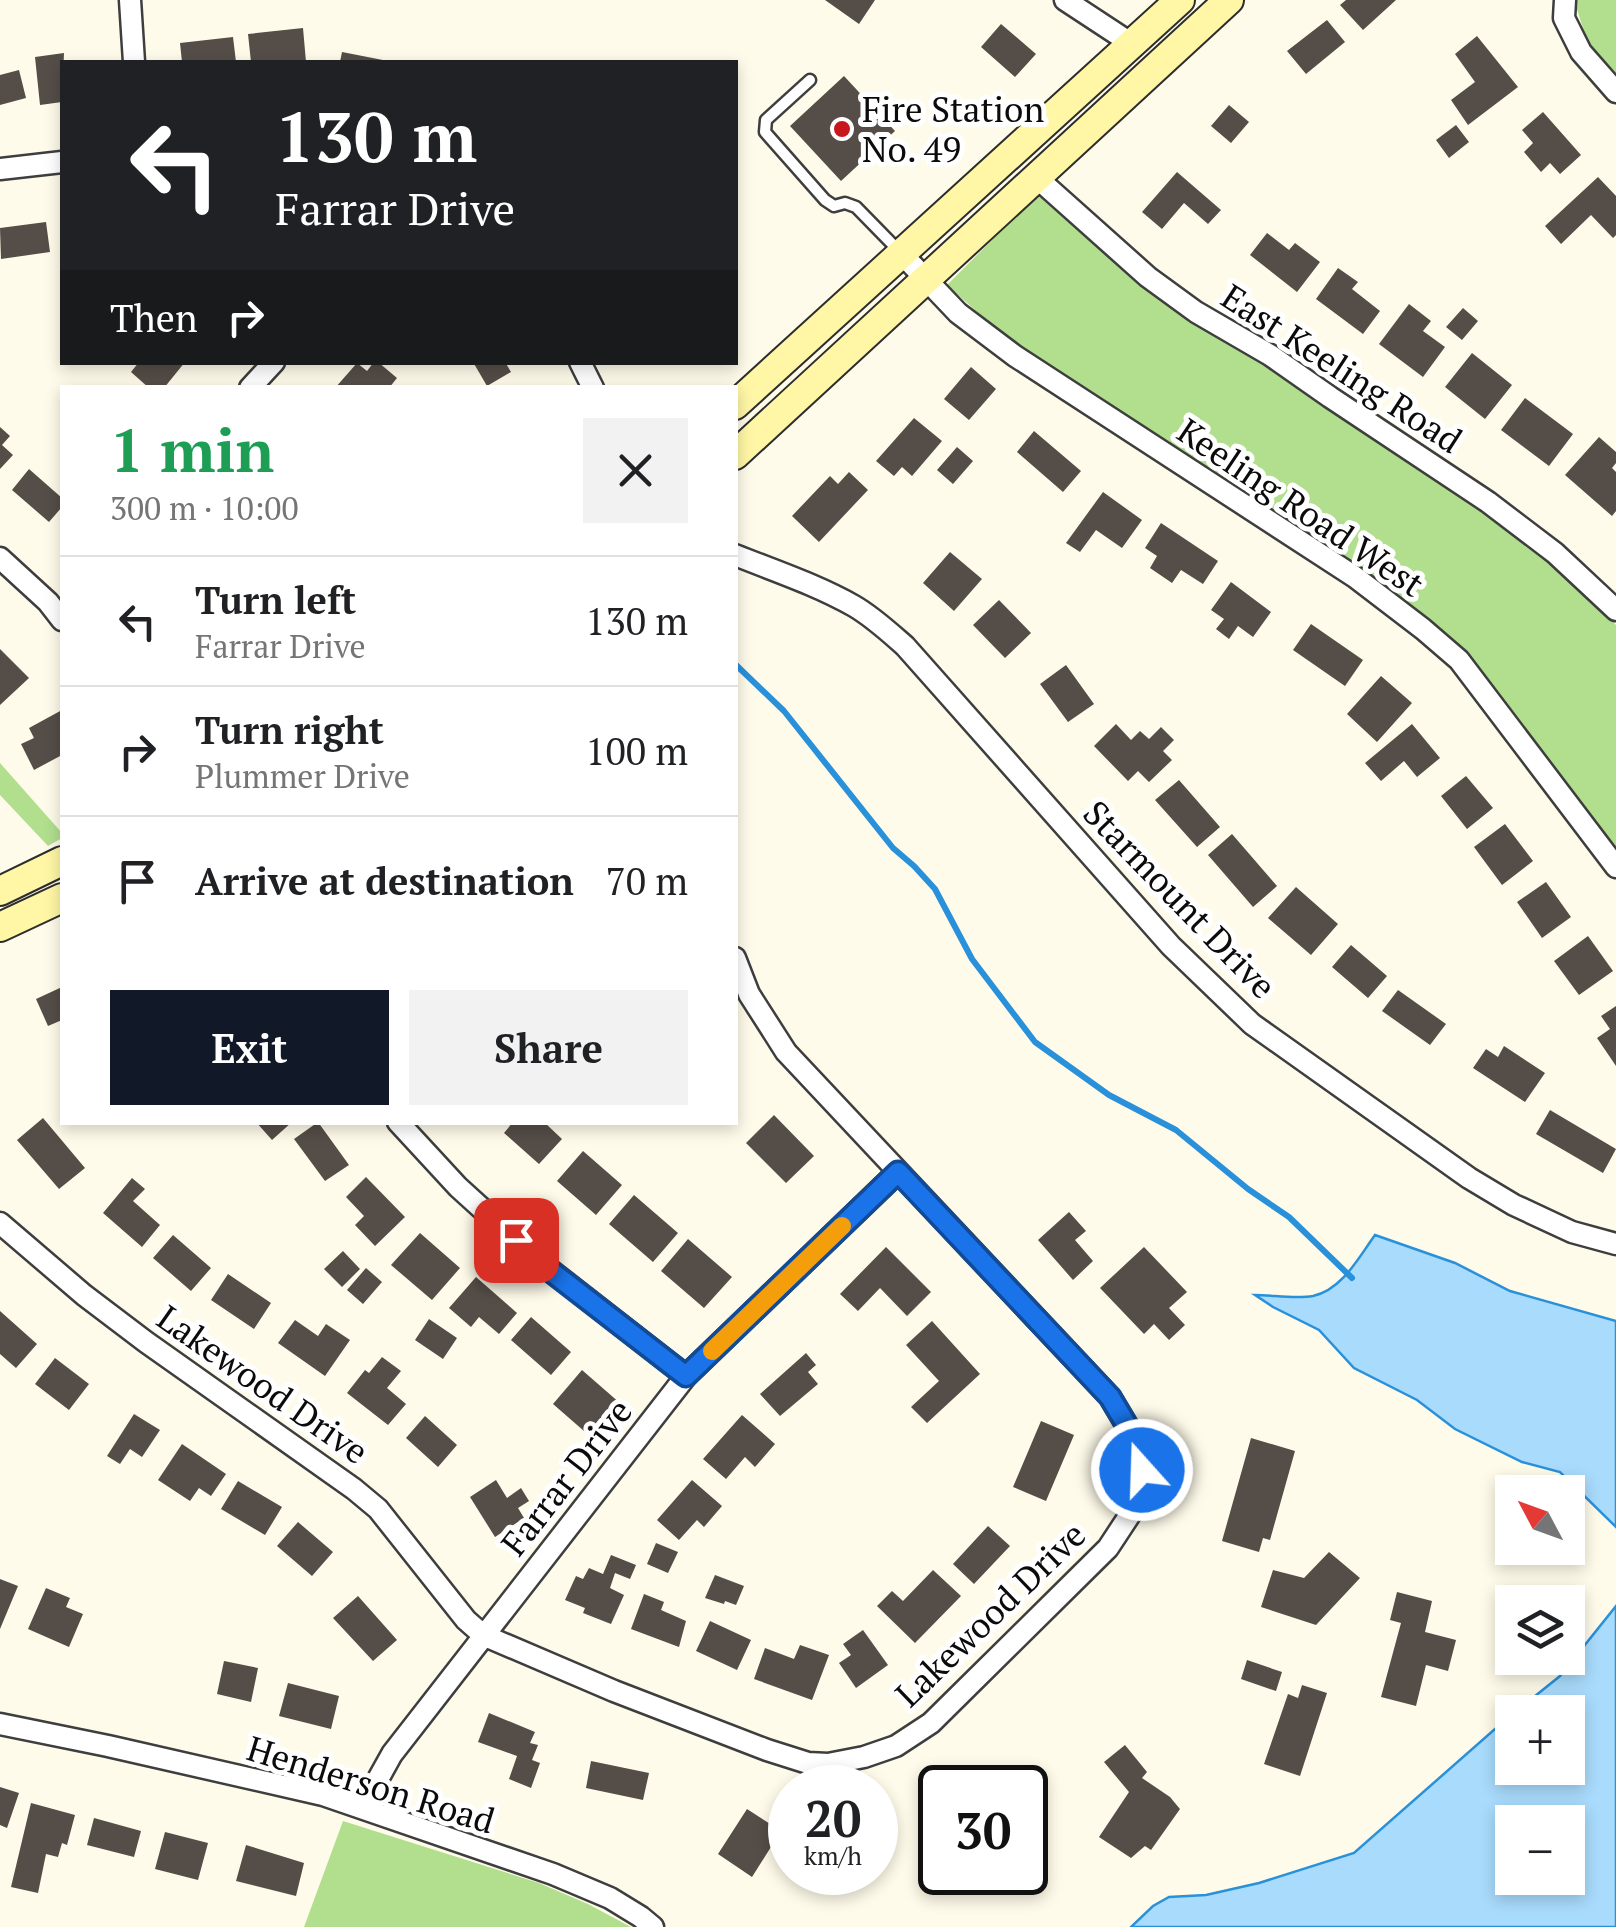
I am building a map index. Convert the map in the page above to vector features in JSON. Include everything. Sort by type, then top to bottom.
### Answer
[{"type":"main road","points":[[738,402],[1180,0]]},
{"type":"main road","points":[[738,452],[1229,0]]},
{"type":"main road","points":[[0,891],[60,862]]},
{"type":"main road","points":[[0,927],[60,899]]},
{"type":"street","points":[[130,0],[134,60]]},
{"type":"street","points":[[1065,0],[1132,44]]},
{"type":"street","points":[[1565,0],[1564,18],[1581,52],[1616,92]]},
{"type":"street","points":[[0,169],[60,162]]},
{"type":"street","name":"East Keeling Road","points":[[1036,177],[1148,277],[1488,502],[1554,553],[1616,610]]},
{"type":"street","name":"Keeling Road West","points":[[901,252],[958,313],[1014,356],[1355,577],[1423,629],[1459,660],[1616,866]]},
{"type":"street","points":[[253,385],[271,365]]},
{"type":"street","name":"Starmount Drive","points":[[738,556],[840,599],[879,622],[906,646],[1171,946],[1252,1024],[1499,1196],[1572,1232],[1616,1244]]},
{"type":"street","points":[[0,558],[55,594]]},
{"type":"street","name":"Lakewood Drive","points":[[0,1223],[84,1295],[354,1488],[378,1509],[466,1620],[484,1635],[614,1691],[808,1763],[828,1764],[896,1746],[931,1723],[1108,1548],[1131,1512],[1142,1470],[1132,1434],[1110,1397],[786,1052],[749,994],[738,966]]},
{"type":"street","points":[[401,1125],[458,1188],[544,1266],[686,1376]]},
{"type":"street","name":"Farrar Drive","points":[[362,1808],[392,1754],[686,1376],[898,1172]]},
{"type":"street","name":"Henderson Road","points":[[0,1724],[323,1795],[553,1874],[610,1898],[653,1927]]},
{"type":"lane","points":[[810,80],[766,120],[765,132],[825,200],[834,206],[845,203],[856,207],[901,252]]},
{"type":"green space","points":[[1574,0],[1616,0],[1616,76],[1588,44]]},
{"type":"green space","points":[[1040,192],[1270,364],[1486,511],[1549,560],[1616,625],[1616,857],[1459,650],[1022,352],[947,285]]},
{"type":"green space","points":[[0,763],[60,831],[60,839],[48,846],[0,795]]},
{"type":"green space","points":[[343,1821],[539,1883],[631,1927],[304,1927]]},
{"type":"water","points":[[1375,1235],[1455,1263],[1510,1291],[1616,1321],[1616,1527],[1585,1497],[1585,1475],[1563,1475],[1522,1462],[1455,1429],[1417,1400],[1354,1368],[1319,1330],[1255,1295],[1313,1296],[1333,1287],[1349,1272]]},
{"type":"water","points":[[1616,1606],[1616,1927],[1131,1927],[1169,1897],[1206,1895],[1259,1883],[1354,1853],[1495,1729],[1495,1785],[1585,1785],[1585,1695],[1536,1695],[1561,1675],[1585,1675],[1585,1645]]},
{"type":"building","points":[[825,0],[875,0],[859,24]]},
{"type":"building","points":[[1346,0],[1396,0],[1363,30],[1340,5]]},
{"type":"building","points":[[1327,20],[1345,42],[1306,74],[1287,51]]},
{"type":"building","points":[[1001,24],[1036,54],[1015,77],[981,47]]},
{"type":"building","points":[[303,28],[306,60],[251,60],[248,34]]},
{"type":"building","points":[[1477,36],[1518,87],[1468,125],[1451,100],[1475,82],[1455,54]]},
{"type":"building","points":[[233,37],[236,60],[182,60],[180,43]]},
{"type":"building","points":[[342,52],[383,60],[340,60]]},
{"type":"building","points":[[64,53],[64,60],[60,60],[60,102],[40,105],[35,57]]},
{"type":"building","points":[[19,70],[26,98],[0,105],[0,75]]},
{"type":"building","name":"Fire Station No. 49","points":[[844,76],[895,131],[841,181],[790,126]]},
{"type":"building","points":[[1229,105],[1249,122],[1231,143],[1211,126]]},
{"type":"building","points":[[1543,112],[1581,155],[1560,174],[1550,163],[1541,172],[1524,152],[1533,143],[1522,130]]},
{"type":"building","points":[[1456,125],[1469,142],[1449,158],[1436,140]]},
{"type":"building","points":[[1177,172],[1221,210],[1208,224],[1184,203],[1162,229],[1142,212]]},
{"type":"building","points":[[1598,177],[1616,196],[1616,235],[1613,238],[1591,215],[1561,244],[1545,226]]},
{"type":"building","points":[[46,222],[50,252],[1,259],[0,228]]},
{"type":"building","points":[[1267,233],[1289,250],[1295,243],[1320,262],[1297,292],[1250,255]]},
{"type":"building","points":[[1338,268],[1358,282],[1352,289],[1380,311],[1363,334],[1316,299]]},
{"type":"building","points":[[1409,304],[1431,321],[1423,331],[1445,347],[1423,377],[1379,344]]},
{"type":"building","points":[[1463,308],[1478,321],[1462,340],[1446,327]]},
{"type":"building","points":[[1472,353],[1512,385],[1485,419],[1445,387]]},
{"type":"building","points":[[137,365],[183,365],[166,385],[146,385],[131,372]]},
{"type":"building","points":[[355,365],[367,371],[372,365],[382,365],[397,378],[391,385],[338,385]]},
{"type":"building","points":[[475,365],[507,365],[511,372],[486,385]]},
{"type":"building","points":[[971,367],[996,389],[969,420],[944,399]]},
{"type":"building","points":[[1525,398],[1573,434],[1549,466],[1501,430]]},
{"type":"building","points":[[914,418],[942,441],[912,476],[902,467],[894,476],[876,461]]},
{"type":"building","points":[[0,427],[10,436],[2,445],[13,455],[0,469]]},
{"type":"building","points":[[1034,431],[1081,471],[1063,492],[1017,452]]},
{"type":"building","points":[[1599,437],[1616,452],[1612,468],[1616,472],[1616,511],[1612,516],[1565,475]]},
{"type":"building","points":[[957,447],[973,461],[953,484],[937,470]]},
{"type":"building","points":[[29,469],[60,496],[60,509],[49,522],[12,490]]},
{"type":"building","points":[[849,472],[868,490],[819,542],[792,516],[830,476],[838,484]]},
{"type":"building","points":[[1103,492],[1142,520],[1122,548],[1096,530],[1080,552],[1066,543]]},
{"type":"building","points":[[1161,523],[1218,561],[1203,584],[1181,570],[1172,583],[1150,568],[1157,556],[1145,548]]},
{"type":"building","points":[[950,552],[982,579],[954,611],[923,583]]},
{"type":"building","points":[[1231,582],[1271,612],[1253,637],[1238,626],[1229,639],[1216,629],[1224,619],[1211,610]]},
{"type":"building","points":[[999,600],[1031,633],[1005,658],[973,625]]},
{"type":"building","points":[[1311,624],[1363,660],[1345,686],[1293,650]]},
{"type":"building","points":[[0,649],[29,678],[0,705]]},
{"type":"building","points":[[1066,665],[1094,704],[1068,722],[1040,684]]},
{"type":"building","points":[[1381,676],[1412,703],[1377,742],[1347,714]]},
{"type":"building","points":[[60,711],[60,756],[34,770],[21,744],[34,738],[29,728]]},
{"type":"building","points":[[1116,724],[1131,740],[1140,731],[1149,739],[1161,727],[1174,740],[1163,751],[1172,760],[1149,782],[1138,771],[1128,781],[1094,746]]},
{"type":"building","points":[[1412,724],[1440,758],[1417,777],[1404,761],[1381,781],[1365,763]]},
{"type":"building","points":[[1466,776],[1493,808],[1467,829],[1441,796]]},
{"type":"building","points":[[1179,780],[1220,827],[1197,847],[1155,800]]},
{"type":"building","points":[[1505,824],[1533,861],[1502,885],[1474,847]]},
{"type":"building","points":[[1232,834],[1277,886],[1253,907],[1208,855]]},
{"type":"building","points":[[1546,882],[1571,917],[1542,938],[1517,902]]},
{"type":"building","points":[[1296,887],[1338,924],[1311,955],[1268,918]]},
{"type":"building","points":[[1588,936],[1613,971],[1579,995],[1554,961]]},
{"type":"building","points":[[1351,945],[1387,976],[1368,998],[1332,967]]},
{"type":"building","points":[[60,988],[60,1021],[48,1026],[36,999]]},
{"type":"building","points":[[1398,990],[1446,1024],[1430,1045],[1382,1011]]},
{"type":"building","points":[[1616,1006],[1616,1066],[1597,1038],[1610,1029],[1601,1016]]},
{"type":"building","points":[[1504,1046],[1545,1073],[1525,1102],[1473,1068],[1486,1049],[1498,1057]]},
{"type":"building","points":[[1550,1110],[1616,1149],[1603,1173],[1536,1134]]},
{"type":"building","points":[[774,1115],[814,1156],[786,1183],[746,1143]]},
{"type":"building","points":[[43,1118],[85,1168],[59,1189],[17,1140]]},
{"type":"building","points":[[259,1125],[289,1125],[272,1140]]},
{"type":"building","points":[[314,1125],[320,1125],[349,1165],[325,1181],[294,1139]]},
{"type":"building","points":[[511,1125],[547,1125],[562,1139],[539,1164],[504,1133]]},
{"type":"building","points":[[583,1151],[622,1185],[596,1215],[557,1181]]},
{"type":"building","points":[[366,1177],[405,1217],[375,1246],[355,1225],[364,1216],[346,1197]]},
{"type":"building","points":[[132,1178],[145,1189],[133,1201],[160,1225],[142,1247],[103,1213]]},
{"type":"building","points":[[634,1195],[678,1233],[653,1262],[609,1224]]},
{"type":"building","points":[[1069,1212],[1086,1231],[1075,1240],[1093,1261],[1073,1280],[1038,1240]]},
{"type":"building","points":[[420,1233],[460,1268],[432,1300],[391,1265]]},
{"type":"building","points":[[173,1235],[211,1268],[191,1291],[153,1258]]},
{"type":"building","points":[[688,1239],[732,1277],[704,1308],[661,1271]]},
{"type":"building","points":[[886,1247],[931,1292],[907,1316],[880,1288],[858,1311],[840,1294]]},
{"type":"building","points":[[1144,1247],[1187,1292],[1169,1308],[1185,1325],[1169,1340],[1154,1324],[1144,1334],[1100,1288]]},
{"type":"building","points":[[343,1251],[360,1269],[342,1287],[324,1269]]},
{"type":"building","points":[[366,1268],[382,1282],[363,1304],[347,1290]]},
{"type":"building","points":[[228,1274],[271,1303],[254,1329],[211,1300]]},
{"type":"building","points":[[476,1277],[517,1313],[499,1334],[479,1317],[471,1327],[449,1308]]},
{"type":"building","points":[[0,1311],[37,1344],[16,1368],[0,1354]]},
{"type":"building","points":[[531,1317],[571,1352],[551,1375],[511,1340]]},
{"type":"building","points":[[429,1319],[457,1338],[443,1359],[415,1340]]},
{"type":"building","points":[[295,1320],[318,1336],[326,1324],[350,1340],[325,1376],[278,1343]]},
{"type":"building","points":[[932,1321],[980,1374],[927,1423],[911,1407],[939,1381],[906,1345]]},
{"type":"building","points":[[806,1353],[816,1365],[808,1372],[818,1384],[780,1416],[760,1394]]},
{"type":"building","points":[[382,1357],[401,1371],[387,1388],[406,1404],[388,1425],[347,1393],[365,1370],[369,1373]]},
{"type":"building","points":[[55,1358],[89,1384],[69,1410],[35,1384]]},
{"type":"building","points":[[582,1370],[621,1404],[592,1438],[553,1404]]},
{"type":"building","points":[[134,1414],[160,1430],[142,1457],[130,1449],[120,1464],[107,1456]]},
{"type":"building","points":[[742,1415],[775,1444],[755,1467],[745,1457],[726,1479],[703,1459]]},
{"type":"building","points":[[425,1416],[457,1445],[438,1467],[406,1438]]},
{"type":"building","points":[[1041,1421],[1074,1435],[1046,1501],[1013,1487]]},
{"type":"building","points":[[1251,1438],[1295,1451],[1270,1540],[1263,1538],[1259,1552],[1222,1541]]},
{"type":"building","points":[[182,1444],[226,1474],[211,1496],[199,1488],[190,1501],[158,1480]]},
{"type":"building","points":[[496,1480],[507,1498],[521,1488],[529,1501],[518,1508],[524,1518],[495,1537],[470,1497]]},
{"type":"building","points":[[692,1480],[722,1506],[704,1527],[697,1520],[679,1540],[657,1520]]},
{"type":"building","points":[[238,1481],[282,1507],[265,1535],[221,1509]]},
{"type":"building","points":[[298,1522],[333,1552],[312,1576],[277,1546]]},
{"type":"building","points":[[988,1526],[1010,1546],[974,1584],[953,1564]]},
{"type":"building","points":[[656,1543],[678,1552],[668,1573],[647,1564]]},
{"type":"building","points":[[1329,1552],[1360,1578],[1316,1625],[1261,1607],[1273,1570],[1304,1578]]},
{"type":"building","points":[[611,1555],[636,1565],[630,1579],[615,1573],[610,1588],[624,1595],[611,1624],[583,1613],[585,1608],[565,1600],[576,1576],[583,1579],[589,1568],[603,1574]]},
{"type":"building","points":[[933,1570],[961,1596],[915,1643],[877,1606],[892,1591],[903,1601]]},
{"type":"building","points":[[715,1575],[744,1586],[736,1605],[705,1598]]},
{"type":"building","points":[[0,1579],[18,1586],[0,1629]]},
{"type":"building","points":[[46,1588],[70,1598],[66,1607],[83,1614],[69,1647],[28,1629]]},
{"type":"building","points":[[1397,1592],[1432,1601],[1425,1632],[1456,1640],[1448,1671],[1426,1665],[1416,1706],[1381,1697],[1401,1623],[1390,1620]]},
{"type":"building","points":[[644,1594],[664,1602],[661,1610],[686,1621],[679,1647],[631,1629]]},
{"type":"building","points":[[358,1596],[397,1640],[373,1661],[333,1618]]},
{"type":"building","points":[[710,1621],[751,1640],[737,1670],[696,1651]]},
{"type":"building","points":[[863,1630],[888,1665],[856,1688],[839,1663],[851,1655],[843,1644]]},
{"type":"building","points":[[800,1645],[829,1655],[812,1700],[754,1679],[765,1648],[794,1659]]},
{"type":"building","points":[[1247,1660],[1282,1672],[1276,1691],[1241,1679]]},
{"type":"building","points":[[224,1661],[258,1668],[251,1702],[217,1694]]},
{"type":"building","points":[[288,1683],[339,1696],[331,1729],[279,1716]]},
{"type":"building","points":[[1302,1685],[1327,1693],[1300,1776],[1264,1764],[1288,1694],[1298,1698]]},
{"type":"building","points":[[489,1713],[535,1732],[530,1743],[538,1745],[532,1760],[540,1763],[531,1788],[509,1779],[517,1756],[478,1742]]},
{"type":"building","points":[[1125,1745],[1147,1772],[1142,1778],[1180,1809],[1151,1850],[1145,1846],[1131,1858],[1099,1837],[1129,1792],[1104,1762]]},
{"type":"building","points":[[591,1761],[649,1773],[643,1800],[586,1788]]},
{"type":"building","points":[[0,1787],[19,1793],[7,1828],[0,1825]]},
{"type":"building","points":[[31,1803],[75,1815],[67,1845],[62,1843],[58,1857],[46,1854],[38,1893],[11,1887]]},
{"type":"building","points":[[747,1809],[768,1823],[768,1852],[752,1877],[718,1854]]},
{"type":"building","points":[[94,1818],[141,1831],[134,1857],[87,1845]]},
{"type":"building","points":[[165,1832],[208,1843],[198,1880],[155,1869]]},
{"type":"building","points":[[246,1845],[304,1863],[296,1896],[236,1881]]},
{"type":"waterway","points":[[738,667],[784,711],[893,848],[935,889],[972,959],[1035,1042],[1109,1095],[1176,1130],[1289,1217],[1352,1278]]},
{"type":"slow traffic","points":[[712,1351],[842,1226]]},
{"type":"place","name":"Fire Station No. 49","points":[[842,129]]},
{"type":"route","points":[[516,1240],[686,1376],[898,1172],[1110,1397],[1132,1434],[1142,1470]]}]
